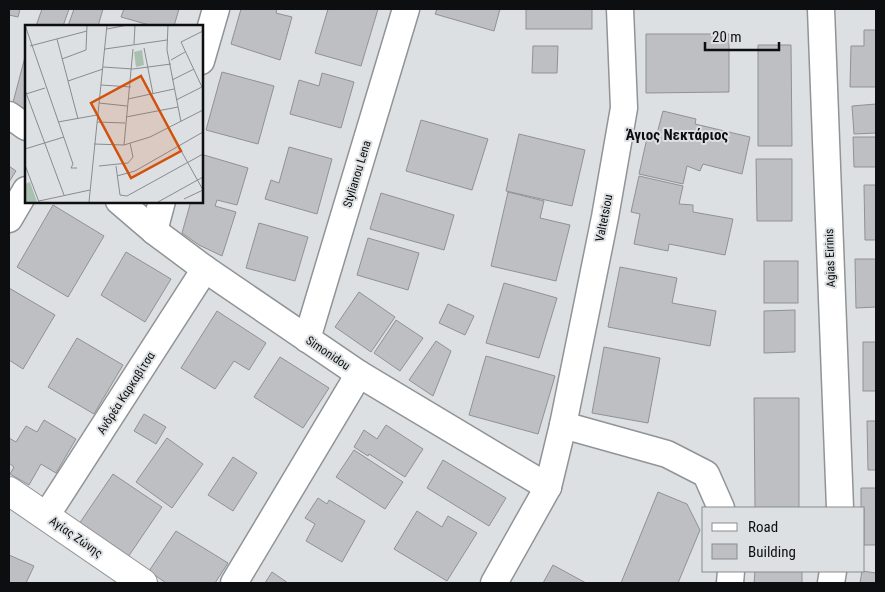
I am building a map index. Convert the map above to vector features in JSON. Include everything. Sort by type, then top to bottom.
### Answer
[{"type":"main road","name":"Αγίας Ζώνης","points":[[9,491],[143,583]]},
{"type":"street","points":[[202,58],[216,9]]},
{"type":"street","name":"Stylianou Lena","points":[[307,339],[406,9]]},
{"type":"street","name":"Valtetsiou","points":[[494,583],[548,487],[563,425],[605,217],[624,108],[620,9]]},
{"type":"street","name":"Agias Eirinis","points":[[821,9],[840,507]]},
{"type":"street","points":[[9,115],[25,126]]},
{"type":"street","points":[[9,218],[25,192]]},
{"type":"street","name":"Simonidou","points":[[120,202],[154,231],[205,269],[359,374],[548,487]]},
{"type":"street","points":[[154,231],[162,202]]},
{"type":"street","name":"Ανδρέα Καρκαβίτσα","points":[[46,516],[205,269]]},
{"type":"street","points":[[234,583],[359,374]]},
{"type":"street","points":[[563,425],[668,454],[706,474],[722,507]]},
{"type":"building","points":[[9,9],[20,9],[18,17],[9,15]]},
{"type":"building","points":[[42,9],[69,9],[63,25],[36,25]]},
{"type":"building","points":[[74,9],[103,9],[98,25],[68,25]]},
{"type":"building","points":[[124,9],[179,9],[174,25],[149,25],[121,17]]},
{"type":"building","points":[[241,9],[277,9],[276,13],[292,17],[280,60],[231,44]]},
{"type":"building","points":[[328,9],[378,9],[361,66],[315,53]]},
{"type":"building","points":[[437,9],[500,9],[494,31],[435,14]]},
{"type":"building","points":[[526,9],[592,9],[592,29],[526,29]]},
{"type":"building","points":[[864,30],[876,30],[876,87],[850,87],[851,46],[864,46]]},
{"type":"building","points":[[646,34],[729,34],[729,92],[646,93]]},
{"type":"building","points":[[758,45],[791,45],[792,146],[758,146]]},
{"type":"building","points":[[533,46],[558,46],[557,73],[532,73]]},
{"type":"building","points":[[25,57],[25,115],[11,110]]},
{"type":"building","points":[[222,72],[274,86],[258,144],[206,130]]},
{"type":"building","points":[[322,73],[354,82],[341,128],[290,114],[299,80],[319,86]]},
{"type":"building","points":[[876,104],[876,133],[854,134],[852,106]]},
{"type":"building","points":[[663,111],[696,119],[695,124],[750,137],[742,174],[703,164],[700,171],[687,166],[683,184],[639,174],[647,138],[655,141]]},
{"type":"building","points":[[421,120],[488,139],[472,190],[406,171]]},
{"type":"building","points":[[519,134],[585,150],[572,206],[506,191]]},
{"type":"building","points":[[853,137],[876,137],[876,167],[854,167]]},
{"type":"building","points":[[289,147],[332,159],[317,214],[265,199],[271,180],[279,183]]},
{"type":"building","points":[[204,155],[248,168],[237,205],[217,200],[215,206],[236,212],[222,256],[199,245],[182,233],[191,202],[202,202],[202,161]]},
{"type":"building","points":[[756,159],[792,159],[792,221],[757,221]]},
{"type":"building","points":[[9,166],[16,171],[9,182]]},
{"type":"building","points":[[639,176],[683,186],[679,204],[693,205],[693,212],[733,219],[725,255],[669,244],[668,251],[634,244],[640,214],[631,212]]},
{"type":"building","points":[[864,185],[876,185],[876,240],[865,240]]},
{"type":"building","points":[[508,192],[544,201],[540,218],[570,225],[556,281],[491,266]]},
{"type":"building","points":[[381,193],[454,215],[444,250],[370,229]]},
{"type":"building","points":[[53,205],[104,236],[68,297],[17,267]]},
{"type":"building","points":[[259,223],[308,237],[295,281],[246,268]]},
{"type":"building","points":[[368,238],[419,253],[408,290],[357,275]]},
{"type":"building","points":[[126,252],[171,279],[145,322],[101,295]]},
{"type":"building","points":[[855,259],[876,259],[876,307],[856,308]]},
{"type":"building","points":[[764,261],[798,261],[798,303],[764,303]]},
{"type":"building","points":[[620,267],[677,278],[672,303],[716,311],[710,346],[608,327]]},
{"type":"building","points":[[504,283],[557,298],[539,358],[486,343]]},
{"type":"building","points":[[9,288],[55,315],[23,369],[9,360]]},
{"type":"building","points":[[359,292],[395,317],[371,352],[335,327]]},
{"type":"building","points":[[448,304],[474,316],[465,335],[439,323]]},
{"type":"building","points":[[795,310],[795,352],[764,353],[764,311]]},
{"type":"building","points":[[217,311],[266,343],[249,370],[234,361],[215,389],[181,368]]},
{"type":"building","points":[[396,320],[423,338],[400,371],[374,353]]},
{"type":"building","points":[[77,338],[123,365],[94,414],[48,387]]},
{"type":"building","points":[[436,341],[451,351],[433,396],[409,380]]},
{"type":"building","points":[[863,342],[876,342],[876,391],[863,391]]},
{"type":"building","points":[[604,347],[660,358],[648,423],[592,413]]},
{"type":"building","points":[[486,356],[555,376],[538,434],[469,415]]},
{"type":"building","points":[[280,357],[329,388],[303,428],[254,397]]},
{"type":"building","points":[[754,398],[799,398],[799,507],[755,507]]},
{"type":"building","points":[[144,414],[166,427],[156,444],[134,431]]},
{"type":"building","points":[[44,420],[76,439],[56,473],[41,464],[29,485],[10,474],[14,467],[9,463],[9,438],[16,442],[26,426],[37,432]]},
{"type":"building","points":[[867,421],[876,421],[876,470],[868,470]]},
{"type":"building","points":[[386,425],[423,449],[405,477],[369,454],[368,456],[354,447],[364,430],[377,439]]},
{"type":"building","points":[[167,438],[203,464],[172,508],[136,482]]},
{"type":"building","points":[[354,450],[403,482],[385,509],[336,477]]},
{"type":"building","points":[[233,457],[257,473],[233,511],[208,495]]},
{"type":"building","points":[[443,460],[506,498],[489,526],[427,488]]},
{"type":"building","points":[[113,474],[162,507],[128,557],[79,524]]},
{"type":"building","points":[[861,488],[876,488],[876,545],[865,545],[865,507],[861,507]]},
{"type":"building","points":[[658,492],[687,504],[700,530],[678,583],[621,583]]},
{"type":"building","points":[[318,498],[327,504],[329,500],[365,521],[342,562],[306,541],[315,524],[305,518]]},
{"type":"building","points":[[417,511],[442,527],[448,516],[477,533],[447,581],[394,549]]},
{"type":"building","points":[[176,531],[228,563],[215,583],[166,583],[149,571]]},
{"type":"building","points":[[9,555],[34,566],[26,583],[9,583]]},
{"type":"building","points":[[553,565],[586,583],[543,583]]},
{"type":"building","points":[[272,572],[288,583],[265,583]]},
{"type":"building","points":[[755,572],[802,572],[802,583],[754,583]]},
{"type":"building","points":[[862,572],[876,573],[876,583],[860,583]]},
{"type":"district","name":"Άγιος Νεκτάριος","points":[[677,135]]}]
